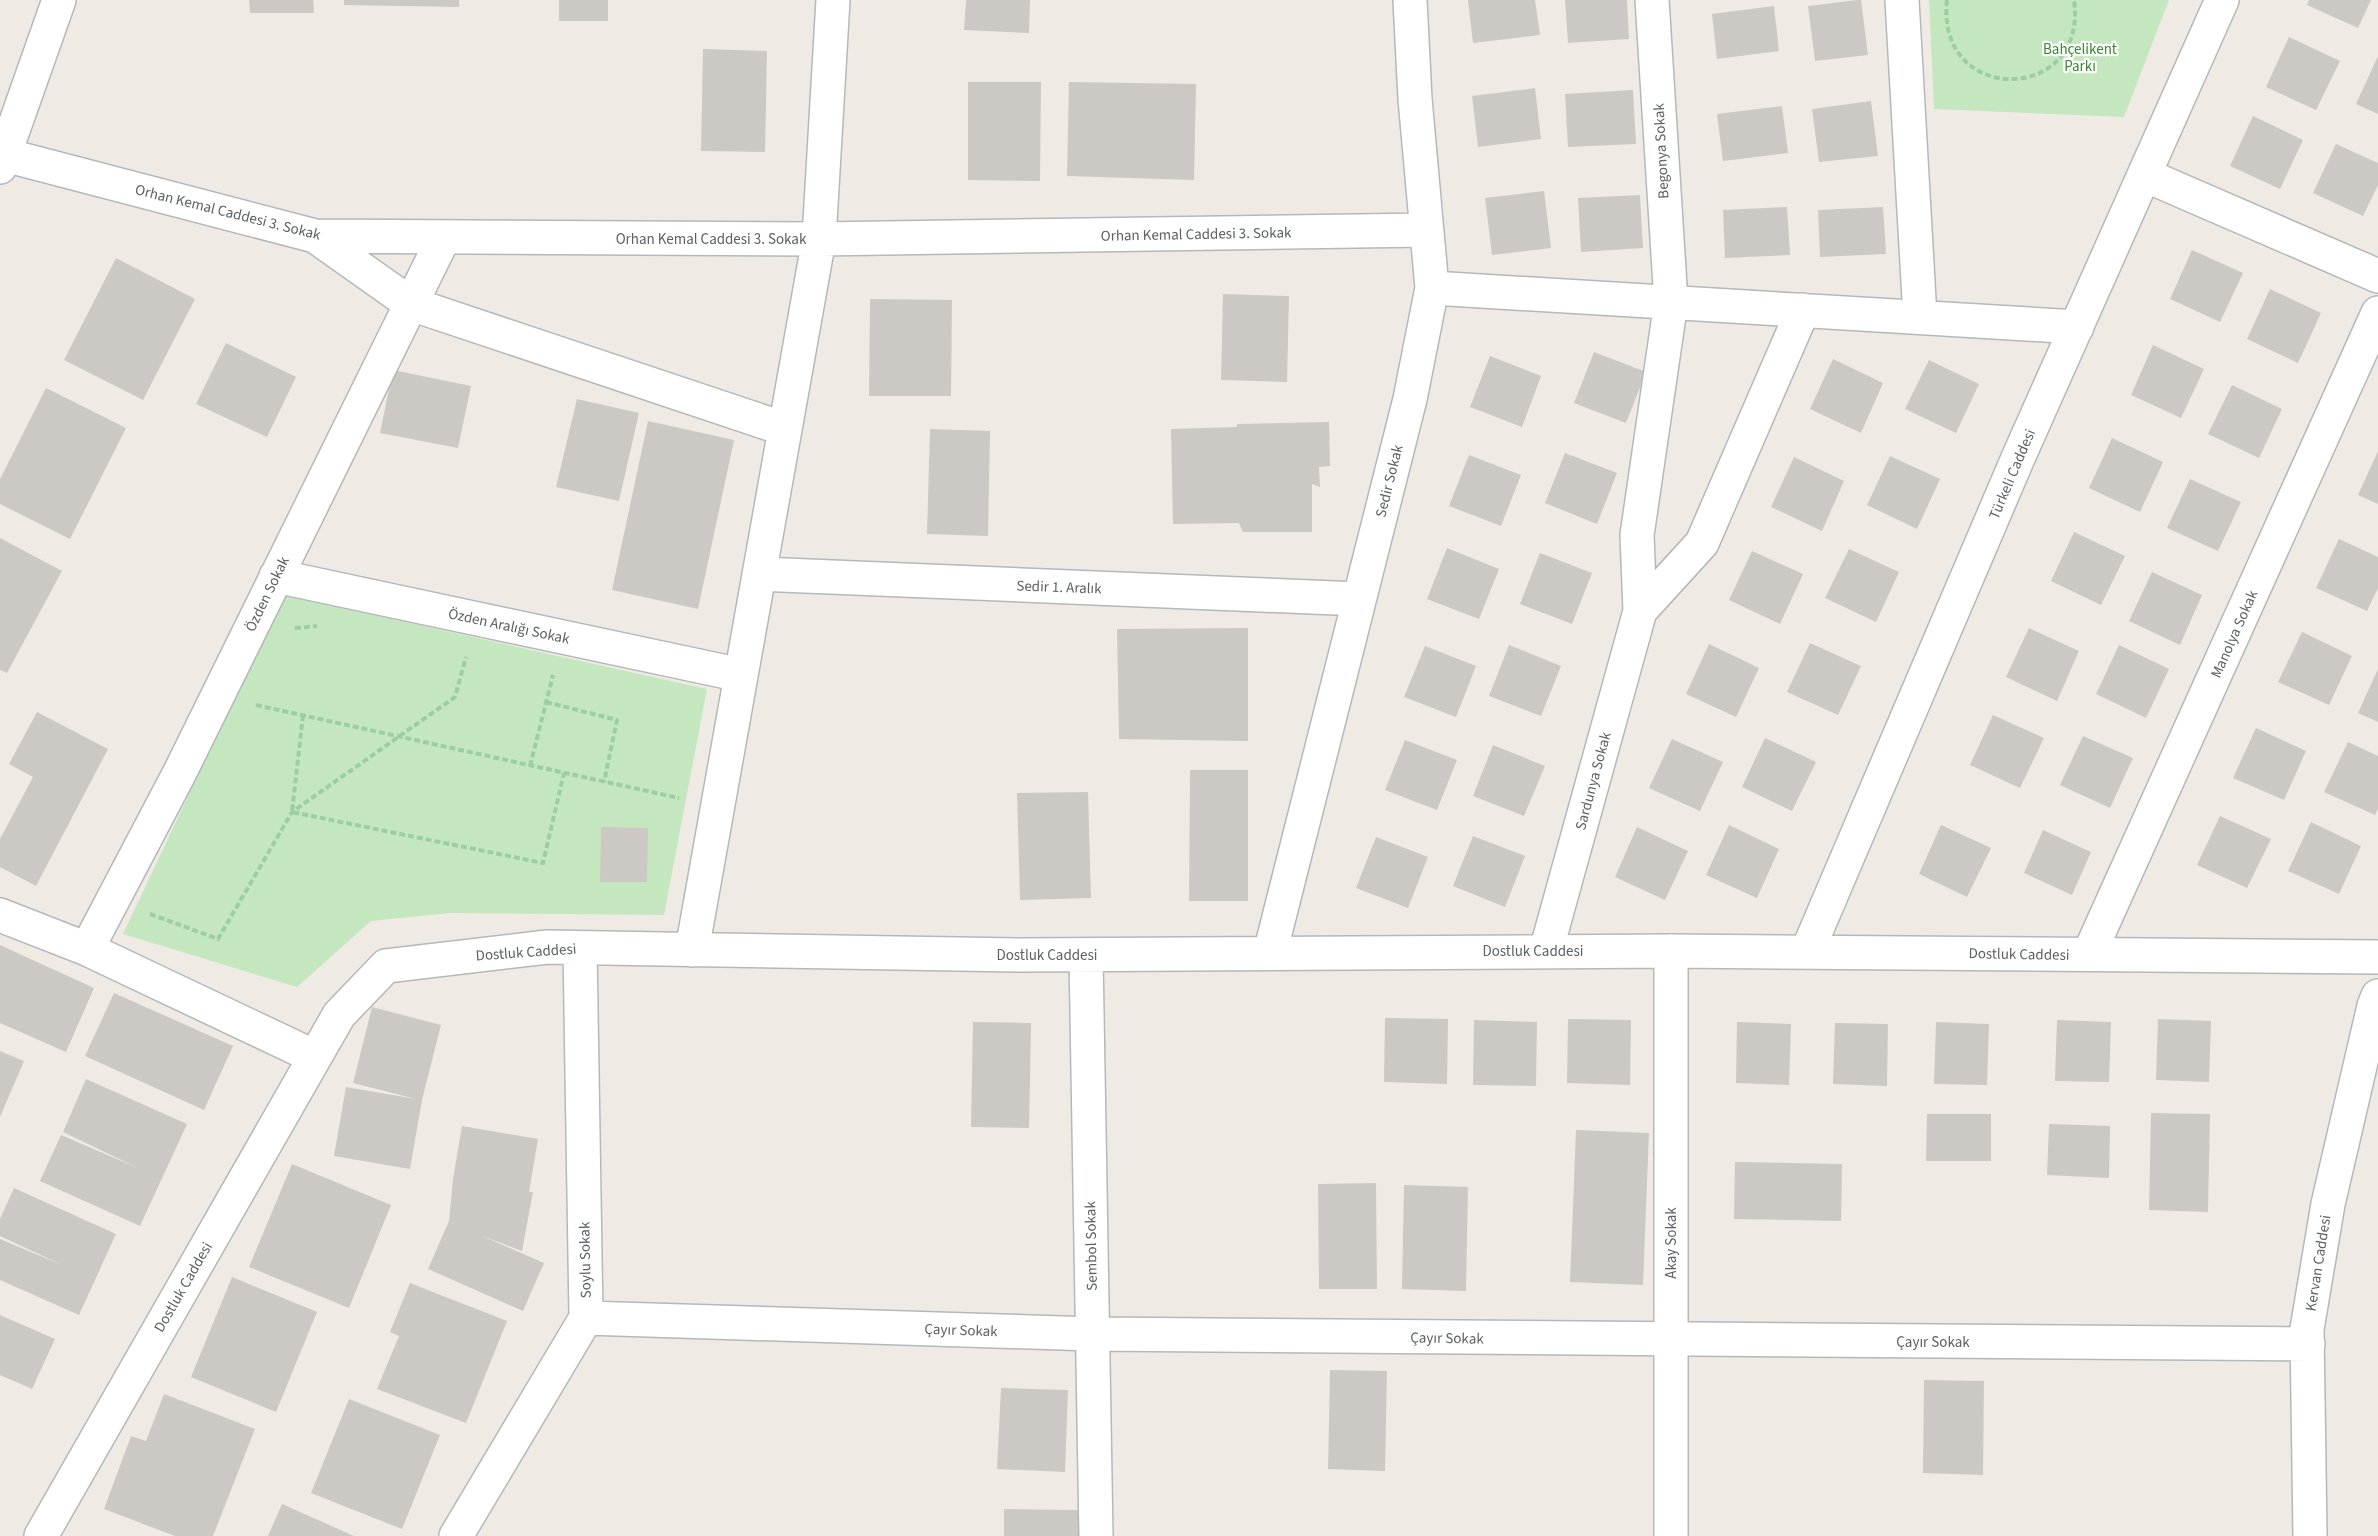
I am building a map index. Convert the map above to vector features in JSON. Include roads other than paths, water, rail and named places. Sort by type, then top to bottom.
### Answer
[{"type":"street","points":[[2,161],[59,0]]},
{"type":"street","points":[[692,950],[819,239],[833,0]]},
{"type":"street","name":"Sedir Sokak","points":[[1270,953],[1410,399],[1432,288],[1410,0]]},
{"type":"street","name":"Begonya Sokak","points":[[1652,0],[1671,302]]},
{"type":"street","points":[[1902,0],[1920,317]]},
{"type":"street","name":"Türkeli Caddesi","points":[[1808,952],[2018,458],[2222,0]]},
{"type":"street","name":"Orhan Kemal Caddesi 3. Sokak","points":[[2,161],[315,236],[819,239],[1426,230]]},
{"type":"street","points":[[2145,175],[2378,276]]},
{"type":"street","points":[[315,236],[411,304],[785,429]]},
{"type":"street","name":"Özden Sokak","points":[[87,949],[217,696],[444,237]]},
{"type":"street","points":[[1432,288],[2077,327]]},
{"type":"street","name":"Sardunya Sokak","points":[[1546,951],[1640,611],[1636,535],[1671,302]]},
{"type":"street","name":"Sardunya Sokak","points":[[1640,611],[1702,543],[1803,310]]},
{"type":"street","name":"Manolya Sokak","points":[[2090,954],[2378,313]]},
{"type":"street","name":"Sedir 1. Aralık","points":[[759,574],[1359,599]]},
{"type":"street","name":"Özden Aralığı Sokak","points":[[276,576],[741,675]]},
{"type":"street","points":[[0,915],[87,949],[315,1057]]},
{"type":"street","name":"Dostluk Caddesi","points":[[41,1536],[339,1015],[386,966],[547,947],[1086,955],[1671,951],[2378,957]]},
{"type":"street","name":"Soylu Sokak","points":[[469,1532],[586,1318],[580,948]]},
{"type":"street","name":"Akay Sokak","points":[[1671,951],[1671,1536]]},
{"type":"street","name":"Sembol Sokak","points":[[1086,955],[1096,1536]]},
{"type":"street","name":"Kervan Caddesi","points":[[2310,1536],[2307,1329],[2328,1204],[2378,996]]},
{"type":"street","name":"Çayır Sokak","points":[[586,1318],[1093,1334],[2308,1344]]},
{"type":"park label","name":"Bahçelikent Parkı","points":[[2080,58]]}]
